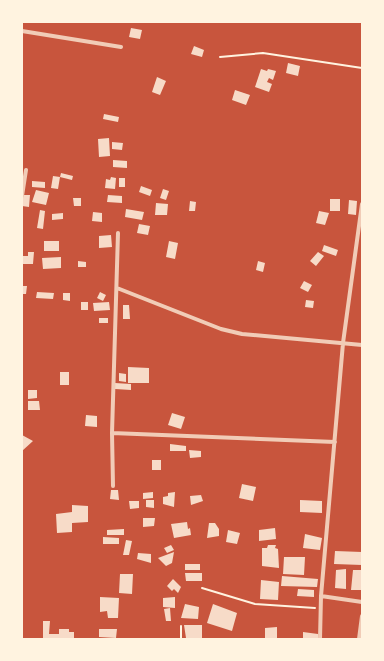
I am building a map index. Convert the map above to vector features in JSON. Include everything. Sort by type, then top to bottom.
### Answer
[{"type":"street","points":[[22,31],[120,47]]},
{"type":"street","points":[[22,196],[26,170]]},
{"type":"street","points":[[320,639],[321,596],[343,343],[362,204]]},
{"type":"street","points":[[112,486],[112,434],[118,233]]},
{"type":"street","points":[[117,288],[222,329],[242,334],[362,345]]},
{"type":"street","points":[[112,434],[335,442]]},
{"type":"street","points":[[321,596],[362,602]]},
{"type":"street","points":[[359,639],[362,616]]},
{"type":"path","points":[[220,57],[263,53],[362,68]]},
{"type":"path","points":[[202,588],[255,604],[320,609]]},
{"type":"path","points":[[180,639],[181,626]]},
{"type":"building","points":[[131,28],[142,30],[140,39],[129,37]]},
{"type":"building","points":[[194,46],[204,50],[202,57],[191,54]]},
{"type":"building","points":[[288,63],[300,66],[298,76],[286,73]]},
{"type":"building","points":[[261,69],[276,71],[273,80],[269,78],[267,82],[272,84],[269,92],[255,87]]},
{"type":"building","points":[[157,77],[166,81],[160,95],[152,92]]},
{"type":"building","points":[[235,90],[250,95],[246,105],[232,100]]},
{"type":"building","points":[[104,114],[119,117],[118,122],[103,119]]},
{"type":"building","points":[[109,138],[110,156],[99,157],[98,139]]},
{"type":"building","points":[[112,142],[123,143],[122,150],[112,149]]},
{"type":"building","points":[[113,160],[127,161],[127,168],[113,167]]},
{"type":"building","points":[[61,173],[73,176],[72,180],[60,177]]},
{"type":"building","points":[[53,176],[60,177],[58,189],[51,188]]},
{"type":"building","points":[[111,177],[116,178],[115,189],[105,188],[106,179],[110,180]]},
{"type":"building","points":[[119,178],[125,178],[125,187],[119,187]]},
{"type":"building","points":[[32,181],[45,182],[45,188],[32,187]]},
{"type":"building","points":[[141,186],[152,190],[150,196],[139,192]]},
{"type":"building","points":[[163,189],[169,191],[166,200],[160,198]]},
{"type":"building","points":[[36,190],[49,193],[46,205],[32,202]]},
{"type":"building","points":[[22,195],[30,195],[29,207],[22,206]]},
{"type":"building","points":[[108,195],[122,196],[122,203],[107,202]]},
{"type":"building","points":[[73,198],[81,198],[81,206],[74,206]]},
{"type":"building","points":[[330,199],[340,199],[340,211],[330,211]]},
{"type":"building","points":[[349,200],[357,201],[356,215],[348,214]]},
{"type":"building","points":[[190,201],[196,202],[195,211],[189,211]]},
{"type":"building","points":[[156,203],[168,204],[167,215],[155,215]]},
{"type":"building","points":[[126,209],[144,212],[142,220],[125,217]]},
{"type":"building","points":[[40,210],[45,211],[43,229],[37,228]]},
{"type":"building","points":[[319,211],[329,213],[325,225],[316,223]]},
{"type":"building","points":[[93,212],[102,213],[102,222],[92,221]]},
{"type":"building","points":[[63,213],[63,219],[52,220],[52,214]]},
{"type":"building","points":[[139,224],[150,226],[148,235],[137,233]]},
{"type":"building","points":[[111,235],[112,247],[99,248],[99,236]]},
{"type":"building","points":[[44,241],[59,241],[59,251],[44,251]]},
{"type":"building","points":[[169,241],[178,243],[175,259],[166,257]]},
{"type":"building","points":[[324,245],[338,250],[336,256],[322,251]]},
{"type":"building","points":[[28,252],[34,252],[33,264],[22,264],[22,256],[28,256]]},
{"type":"building","points":[[318,252],[324,256],[316,266],[310,261]]},
{"type":"building","points":[[61,257],[61,268],[43,269],[42,258]]},
{"type":"building","points":[[78,261],[86,262],[86,267],[78,267]]},
{"type":"building","points":[[258,261],[265,263],[263,272],[256,270]]},
{"type":"building","points":[[304,281],[312,285],[308,292],[300,288]]},
{"type":"building","points":[[22,286],[27,286],[26,294],[22,294]]},
{"type":"building","points":[[37,292],[54,293],[53,299],[36,298]]},
{"type":"building","points":[[100,292],[106,295],[103,301],[97,298]]},
{"type":"building","points":[[63,293],[70,293],[70,301],[63,300]]},
{"type":"building","points":[[306,300],[314,301],[313,308],[305,307]]},
{"type":"building","points":[[81,302],[88,302],[88,310],[81,310]]},
{"type":"building","points":[[109,302],[110,310],[94,311],[93,303]]},
{"type":"building","points":[[123,305],[129,305],[130,319],[123,319]]},
{"type":"building","points":[[99,318],[108,318],[108,323],[99,323]]},
{"type":"building","points":[[128,367],[149,368],[149,383],[128,383]]},
{"type":"building","points":[[60,372],[69,372],[69,385],[60,385]]},
{"type":"building","points":[[119,373],[126,374],[126,382],[119,381]]},
{"type":"building","points":[[115,383],[131,384],[131,390],[115,389]]},
{"type":"building","points":[[28,390],[37,390],[37,398],[28,399]]},
{"type":"building","points":[[28,401],[39,401],[40,410],[28,410]]},
{"type":"building","points":[[172,413],[185,417],[181,429],[168,425]]},
{"type":"building","points":[[86,415],[97,416],[97,427],[85,426]]},
{"type":"building","points":[[22,435],[33,441],[22,451]]},
{"type":"building","points":[[170,444],[186,446],[186,451],[170,451]]},
{"type":"building","points":[[189,450],[201,451],[201,457],[190,458]]},
{"type":"building","points":[[152,460],[161,460],[161,470],[152,470]]},
{"type":"building","points":[[242,484],[256,487],[253,501],[239,498]]},
{"type":"building","points":[[111,490],[118,490],[119,500],[110,499]]},
{"type":"building","points":[[153,492],[153,498],[143,499],[143,493]]},
{"type":"building","points":[[175,492],[174,507],[163,504],[163,497],[168,496],[168,493]]},
{"type":"building","points":[[201,495],[203,501],[191,505],[190,496]]},
{"type":"building","points":[[146,500],[154,500],[154,508],[146,507]]},
{"type":"building","points":[[300,500],[322,501],[322,513],[300,512]]},
{"type":"building","points":[[129,501],[139,501],[139,508],[130,509]]},
{"type":"building","points":[[72,505],[88,506],[88,522],[72,523],[72,532],[57,533],[56,514],[72,512]]},
{"type":"building","points":[[143,518],[155,518],[154,526],[143,527]]},
{"type":"building","points":[[187,522],[191,535],[174,538],[171,524]]},
{"type":"building","points":[[209,523],[215,523],[219,529],[219,536],[207,538]]},
{"type":"building","points":[[275,528],[276,539],[259,541],[259,530]]},
{"type":"building","points":[[124,529],[124,535],[107,535],[107,530]]},
{"type":"building","points":[[228,530],[240,533],[237,544],[226,542]]},
{"type":"building","points":[[305,534],[322,538],[320,550],[303,548]]},
{"type":"building","points":[[103,537],[119,538],[119,544],[103,544]]},
{"type":"building","points":[[126,540],[132,541],[129,555],[123,555]]},
{"type":"building","points":[[171,545],[174,550],[167,553],[164,548]]},
{"type":"building","points":[[268,545],[276,545],[275,548],[278,549],[279,568],[262,566],[262,548],[267,548]]},
{"type":"building","points":[[335,551],[362,552],[362,565],[334,564]]},
{"type":"building","points":[[174,552],[172,563],[166,566],[158,558]]},
{"type":"building","points":[[138,553],[151,554],[151,563],[137,559]]},
{"type":"building","points":[[284,557],[305,557],[304,575],[283,574]]},
{"type":"building","points":[[185,564],[200,564],[200,570],[185,570]]},
{"type":"building","points":[[346,569],[346,589],[335,588],[336,570]]},
{"type":"building","points":[[353,570],[362,570],[362,590],[351,590]]},
{"type":"building","points":[[185,573],[202,573],[202,581],[186,581]]},
{"type":"building","points":[[120,574],[133,574],[132,594],[119,593]]},
{"type":"building","points":[[282,576],[318,579],[317,587],[281,586]]},
{"type":"building","points":[[173,579],[181,587],[178,593],[174,589],[172,591],[167,586]]},
{"type":"building","points":[[261,580],[279,582],[278,600],[260,599]]},
{"type":"building","points":[[298,589],[314,590],[314,597],[297,596]]},
{"type":"building","points":[[100,597],[119,598],[118,618],[108,618],[107,611],[100,612]]},
{"type":"building","points":[[175,597],[175,608],[163,607],[163,598]]},
{"type":"building","points":[[185,604],[199,607],[198,619],[181,618]]},
{"type":"building","points":[[213,604],[237,613],[232,631],[207,623]]},
{"type":"building","points":[[170,608],[171,621],[166,621],[164,609]]},
{"type":"building","points":[[43,621],[50,621],[49,634],[59,634],[59,629],[69,629],[69,632],[74,632],[74,639],[43,639]]},
{"type":"building","points":[[184,625],[202,625],[202,638],[186,638]]},
{"type":"building","points":[[277,627],[277,639],[265,639],[265,628]]},
{"type":"building","points":[[99,629],[117,629],[116,638],[99,637]]},
{"type":"building","points":[[303,632],[318,634],[318,639],[303,639]]}]
